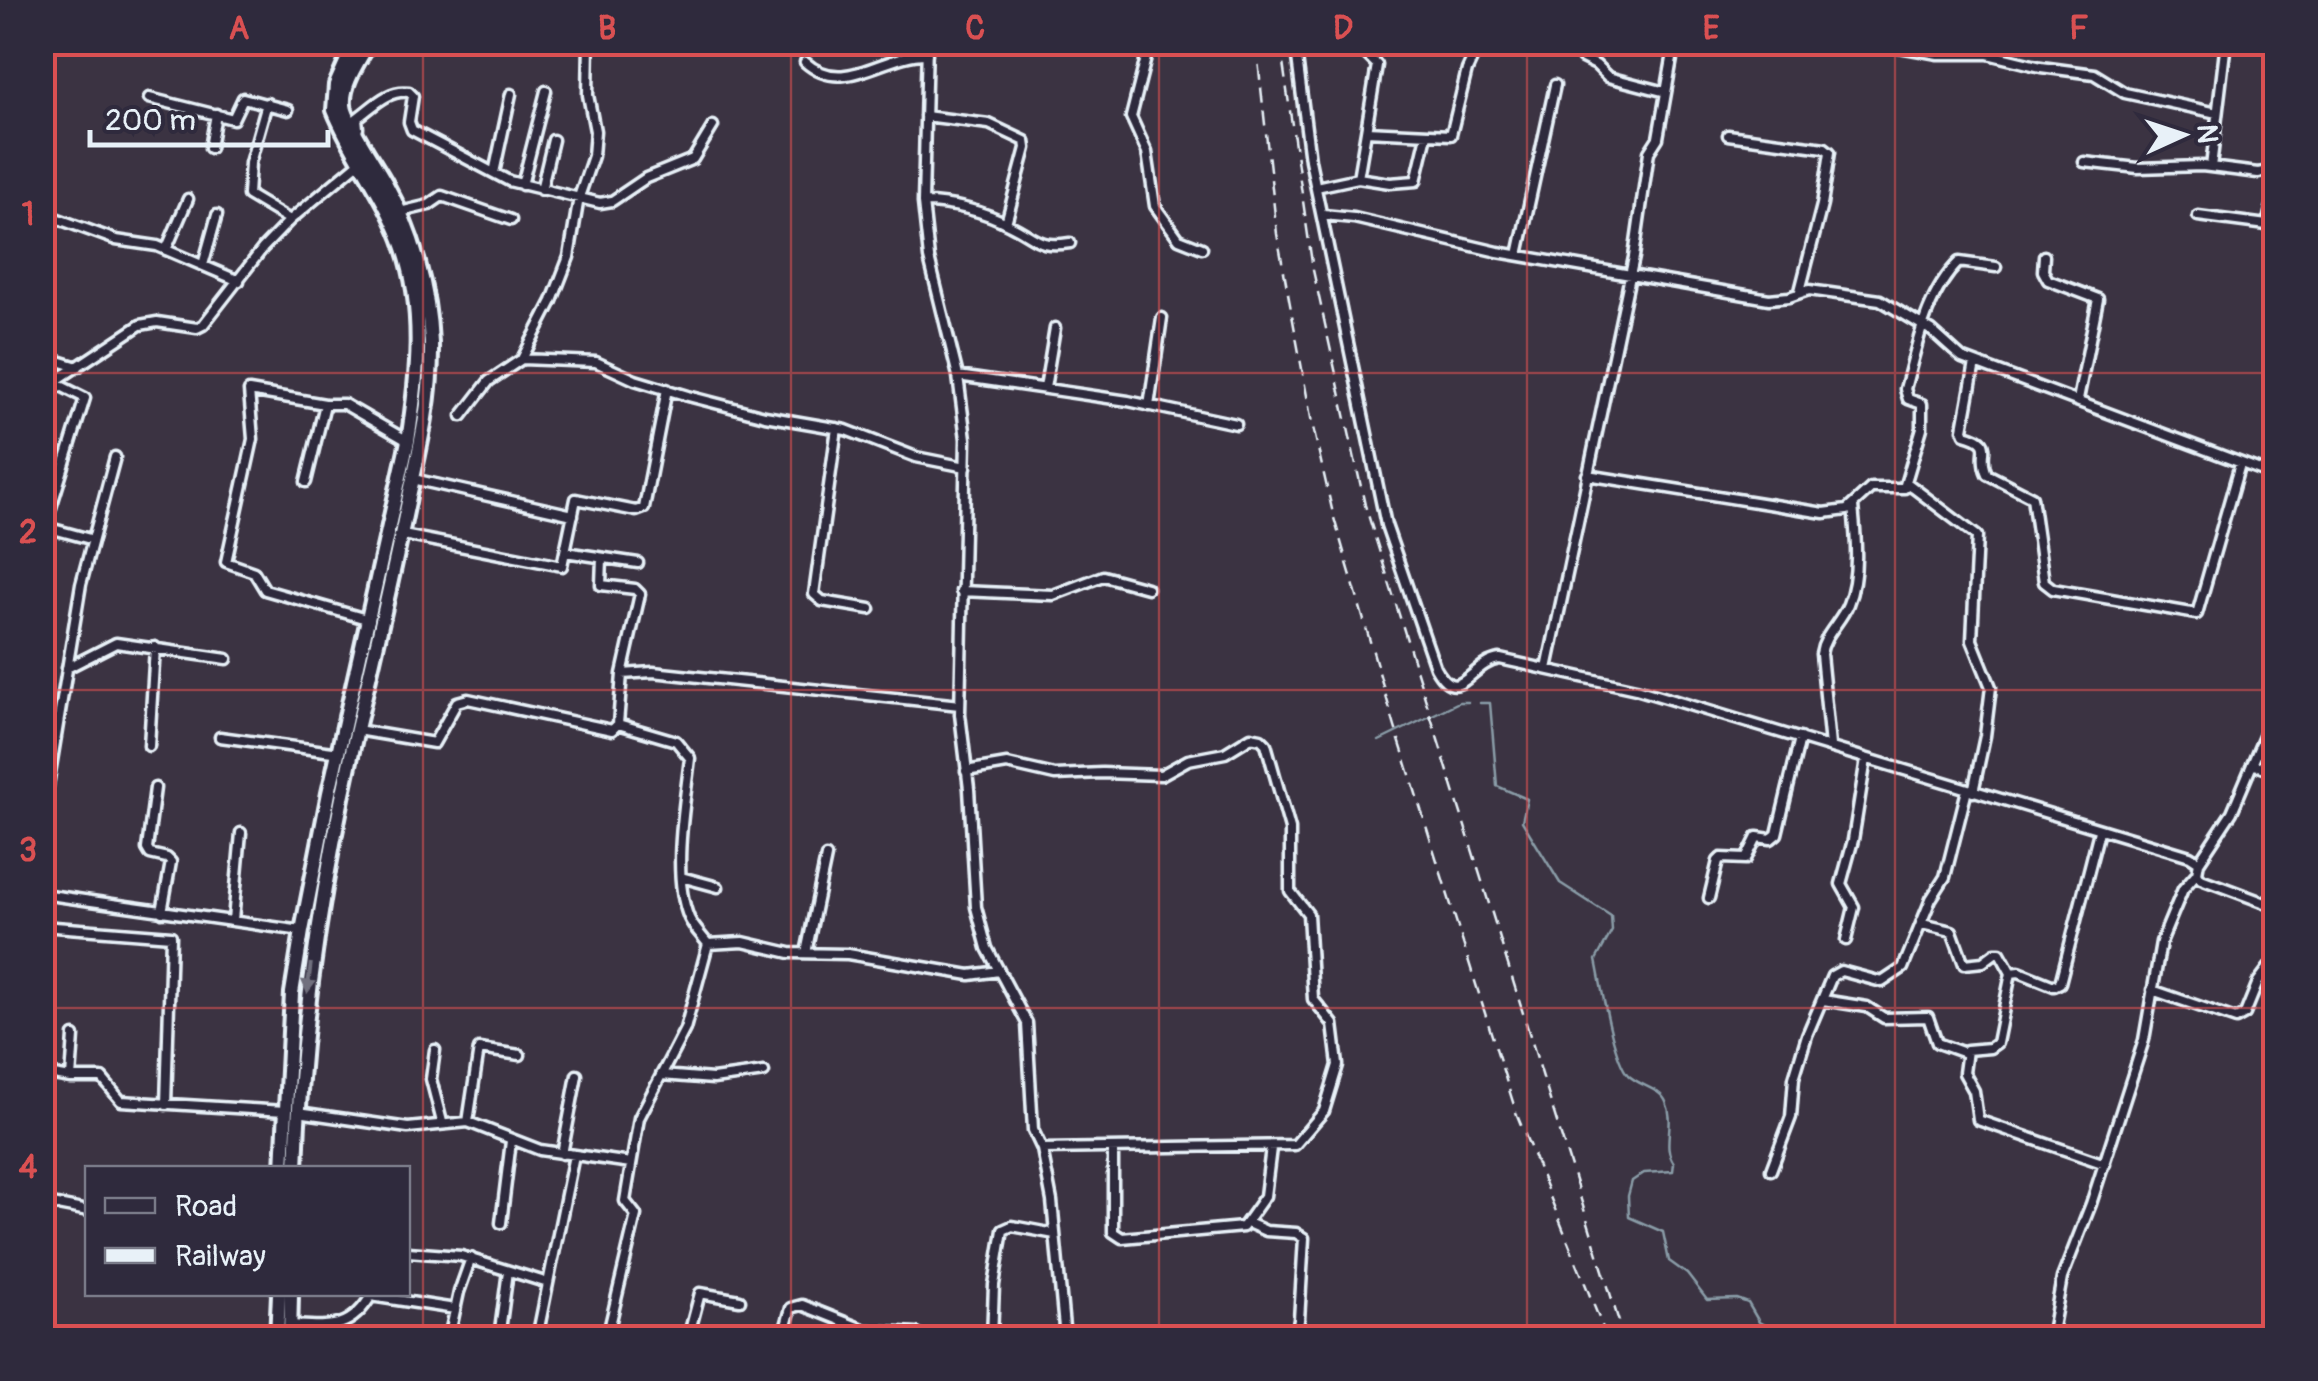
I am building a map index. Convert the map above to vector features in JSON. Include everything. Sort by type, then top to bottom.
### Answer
[{"type":"highway","points":[[296,1166],[292,993],[329,793],[370,620],[416,387],[418,336],[414,288],[404,247],[340,122],[332,97],[356,42]]},
{"type":"highway","points":[[283,1166],[315,933],[338,805],[403,535],[427,414],[431,341],[418,261],[400,212],[344,106],[348,80],[369,42]]},
{"type":"highway","points":[[277,1338],[279,1296]]},
{"type":"highway","points":[[290,1332],[292,1296]]},
{"type":"street","points":[[462,416],[489,381],[522,359],[563,272],[593,156],[589,42]]},
{"type":"street","points":[[927,42],[923,203],[929,258],[958,376],[966,468],[960,705],[976,907],[986,948],[1027,1023],[1033,1130],[1042,1149],[1055,1234],[1064,1338],[992,1338],[994,1285],[1003,1230],[1012,1226],[1055,1234]]},
{"type":"street","points":[[1150,42],[1131,117],[1147,152],[1155,206],[1179,238],[1202,248]]},
{"type":"street","points":[[1294,42],[1316,187],[1386,524],[1443,682],[1450,686],[1464,682],[1487,660],[1516,660],[1636,690],[2190,856],[2208,883],[2276,907]]},
{"type":"street","points":[[1332,42],[1361,48],[1377,65],[1358,178]]},
{"type":"street","points":[[1366,131],[1451,135],[1467,70],[1480,42]]},
{"type":"street","points":[[1574,42],[1582,58],[1596,64],[1608,77],[1666,92]]},
{"type":"street","points":[[1547,669],[1630,272],[1649,152],[1658,138],[1675,42]]},
{"type":"street","points":[[1872,42],[1938,54],[2004,57],[2094,74],[2124,93],[2217,113]]},
{"type":"street","points":[[2004,57],[2007,42]]},
{"type":"street","points":[[2210,168],[2226,42]]},
{"type":"street","points":[[2262,42],[2276,45]]},
{"type":"street","points":[[804,62],[822,74],[847,76],[908,54],[927,54]]},
{"type":"street","points":[[1518,254],[1556,85]]},
{"type":"street","points":[[522,186],[546,91]]},
{"type":"street","points":[[360,137],[358,116],[394,92],[409,92],[412,130],[522,186],[608,202],[646,178],[684,164],[698,154],[713,126]]},
{"type":"street","points":[[494,173],[512,94]]},
{"type":"street","points":[[149,98],[235,118],[243,98],[288,110]]},
{"type":"street","points":[[266,104],[250,163],[248,190],[251,198],[290,220]]},
{"type":"street","points":[[210,148],[216,114]]},
{"type":"street","points":[[925,116],[989,124],[1025,141],[1006,223]]},
{"type":"street","points":[[1316,187],[1358,178],[1390,183],[1416,181],[1427,135]]},
{"type":"street","points":[[1728,136],[1830,152],[1822,206],[1800,291]]},
{"type":"street","points":[[541,190],[553,140]]},
{"type":"street","points":[[42,390],[140,325],[203,325],[263,248],[362,160]]},
{"type":"street","points":[[2084,162],[2258,174],[2276,170]]},
{"type":"street","points":[[2267,226],[2276,189]]},
{"type":"street","points":[[400,212],[429,205],[442,196],[511,220]]},
{"type":"street","points":[[166,250],[188,199]]},
{"type":"street","points":[[923,203],[951,204],[1006,223],[1045,245],[1070,243]]},
{"type":"street","points":[[42,213],[116,240],[166,250],[239,282]]},
{"type":"street","points":[[203,264],[217,215]]},
{"type":"street","points":[[1322,215],[1769,298],[1789,297],[1800,291],[1880,300],[1937,335],[1956,355],[2276,476]]},
{"type":"street","points":[[2198,216],[2267,226],[2276,238]]},
{"type":"street","points":[[2044,256],[2042,272],[2048,280],[2098,299],[2078,400]]},
{"type":"street","points":[[1588,475],[1824,514],[1853,506],[1871,488],[1898,490],[1907,483],[1922,428],[1924,408],[1908,399],[1905,389],[1922,326],[1954,265],[1964,261],[1996,267]]},
{"type":"street","points":[[1149,406],[1162,318]]},
{"type":"street","points":[[1045,388],[1054,328]]},
{"type":"street","points":[[42,356],[78,367]]},
{"type":"street","points":[[522,359],[596,362],[635,380],[765,416],[837,428],[916,457],[966,468]]},
{"type":"street","points":[[1974,363],[1963,429],[1965,434],[1985,443],[1987,474],[2032,497],[2044,582],[2053,589],[2197,614],[2240,464]]},
{"type":"street","points":[[958,376],[1236,424]]},
{"type":"street","points":[[55,383],[85,398],[44,526],[90,539]]},
{"type":"street","points":[[403,535],[562,566],[574,502],[580,498],[643,510],[667,389]]},
{"type":"street","points":[[370,620],[265,590],[254,572],[226,562],[254,431],[248,391],[344,404],[408,441]]},
{"type":"street","points":[[306,482],[325,404]]},
{"type":"street","points":[[837,428],[814,594],[822,601],[870,609]]},
{"type":"street","points":[[42,822],[47,760],[90,539],[115,456]]},
{"type":"street","points":[[413,479],[573,515]]},
{"type":"street","points":[[1771,1170],[1791,1117],[1794,1078],[1802,1050],[1837,970],[1882,982],[1899,972],[1948,869],[1986,736],[1992,686],[1972,640],[1977,536],[1907,483]]},
{"type":"street","points":[[1830,746],[1821,654],[1824,642],[1850,601],[1856,550],[1853,506]]},
{"type":"street","points":[[565,552],[638,563]]},
{"type":"street","points":[[356,730],[434,743],[457,702],[468,699],[612,730],[618,724],[622,674],[640,594],[635,589],[600,584],[602,558]]},
{"type":"street","points":[[961,591],[1044,596],[1103,576],[1147,588]]},
{"type":"street","points":[[66,668],[111,644],[227,659]]},
{"type":"street","points":[[149,746],[155,647]]},
{"type":"street","points":[[622,674],[652,672],[960,705]]},
{"type":"street","points":[[2051,1338],[2062,1278],[2144,1040],[2161,942],[2183,888],[2224,827],[2276,708]]},
{"type":"street","points":[[618,724],[676,741],[690,758],[681,877],[689,918],[708,944]]},
{"type":"street","points":[[220,736],[340,753]]},
{"type":"street","points":[[966,770],[1007,764],[1055,775],[1102,772],[1161,776],[1188,760],[1225,752],[1251,737],[1261,738],[1292,837],[1290,891],[1308,914],[1313,999],[1333,1024],[1338,1066],[1324,1110],[1295,1145],[1042,1149]]},
{"type":"street","points":[[1708,898],[1718,860],[1746,859],[1757,837],[1771,839],[1777,834],[1800,738]]},
{"type":"street","points":[[1846,940],[1854,907],[1843,890],[1842,878],[1853,840],[1866,759]]},
{"type":"street","points":[[2252,764],[2276,772]]},
{"type":"street","points":[[155,788],[148,849],[150,854],[171,862],[162,912]]},
{"type":"street","points":[[2011,973],[2019,972],[2054,986],[2060,983],[2099,831]]},
{"type":"street","points":[[233,920],[241,833]]},
{"type":"street","points":[[806,953],[826,857]]},
{"type":"street","points":[[681,877],[718,886]]},
{"type":"street","points":[[42,894],[302,931]]},
{"type":"street","points":[[1922,924],[1952,931],[1964,964],[1983,962],[1995,953],[2000,954],[2011,973],[1997,1043],[1990,1048],[1970,1048],[1965,1053],[1964,1073],[1974,1092],[1978,1120],[2104,1164]]},
{"type":"street","points":[[42,926],[171,936],[166,1105]]},
{"type":"street","points":[[708,944],[743,942],[790,953],[848,954],[970,975],[999,972]]},
{"type":"street","points":[[607,1338],[636,1216],[625,1201],[639,1118],[686,1029],[708,944]]},
{"type":"street","points":[[2152,990],[2236,1019],[2245,1014],[2258,982],[2276,958]]},
{"type":"street","points":[[1823,1000],[1866,1007],[1884,1018],[1928,1017],[1936,1043],[1965,1053]]},
{"type":"street","points":[[71,1078],[74,1036]]},
{"type":"street","points":[[468,1122],[478,1048],[520,1055]]},
{"type":"street","points":[[435,1050],[431,1079],[442,1122]]},
{"type":"street","points":[[661,1075],[713,1079],[764,1072]]},
{"type":"street","points":[[42,1074],[102,1078],[116,1098],[127,1103],[292,1111],[408,1128],[468,1122],[511,1141],[562,1154],[631,1162]]},
{"type":"street","points":[[562,1154],[576,1076]]},
{"type":"street","points":[[501,1224],[511,1141]]},
{"type":"street","points":[[1112,1148],[1117,1236],[1237,1229],[1248,1223],[1265,1196],[1270,1148]]},
{"type":"street","points":[[537,1338],[574,1155]]},
{"type":"street","points":[[42,1202],[85,1210]]},
{"type":"street","points":[[1248,1223],[1270,1233],[1296,1233],[1304,1238],[1299,1320],[1294,1338]]},
{"type":"street","points":[[410,1252],[471,1258],[548,1283]]},
{"type":"street","points":[[448,1338],[471,1258]]},
{"type":"street","points":[[499,1338],[508,1271]]},
{"type":"street","points":[[688,1338],[700,1293],[740,1300]]},
{"type":"street","points":[[290,1332],[349,1322],[361,1313],[371,1296]]},
{"type":"street","points":[[383,1296],[455,1309]]},
{"type":"street","points":[[788,1338],[786,1326],[792,1308],[802,1304],[865,1330],[917,1333],[924,1338]]},
{"type":"waterway","points":[[1379,741],[1459,702],[1468,702]]},
{"type":"waterway","points":[[1480,703],[1490,703],[1497,786],[1527,799],[1522,821],[1560,883],[1611,916],[1612,931],[1596,960],[1613,1038],[1628,1075],[1659,1093],[1669,1110],[1673,1171],[1644,1173],[1632,1181],[1629,1217],[1663,1232],[1669,1261],[1687,1274],[1707,1300],[1737,1299],[1748,1303],[1759,1322],[1782,1338]]},
{"type":"railway","points":[[1256,42],[1277,234],[1334,518],[1517,1115],[1607,1338]]},
{"type":"railway","points":[[1280,42],[1313,270],[1365,505],[1624,1338]]}]
